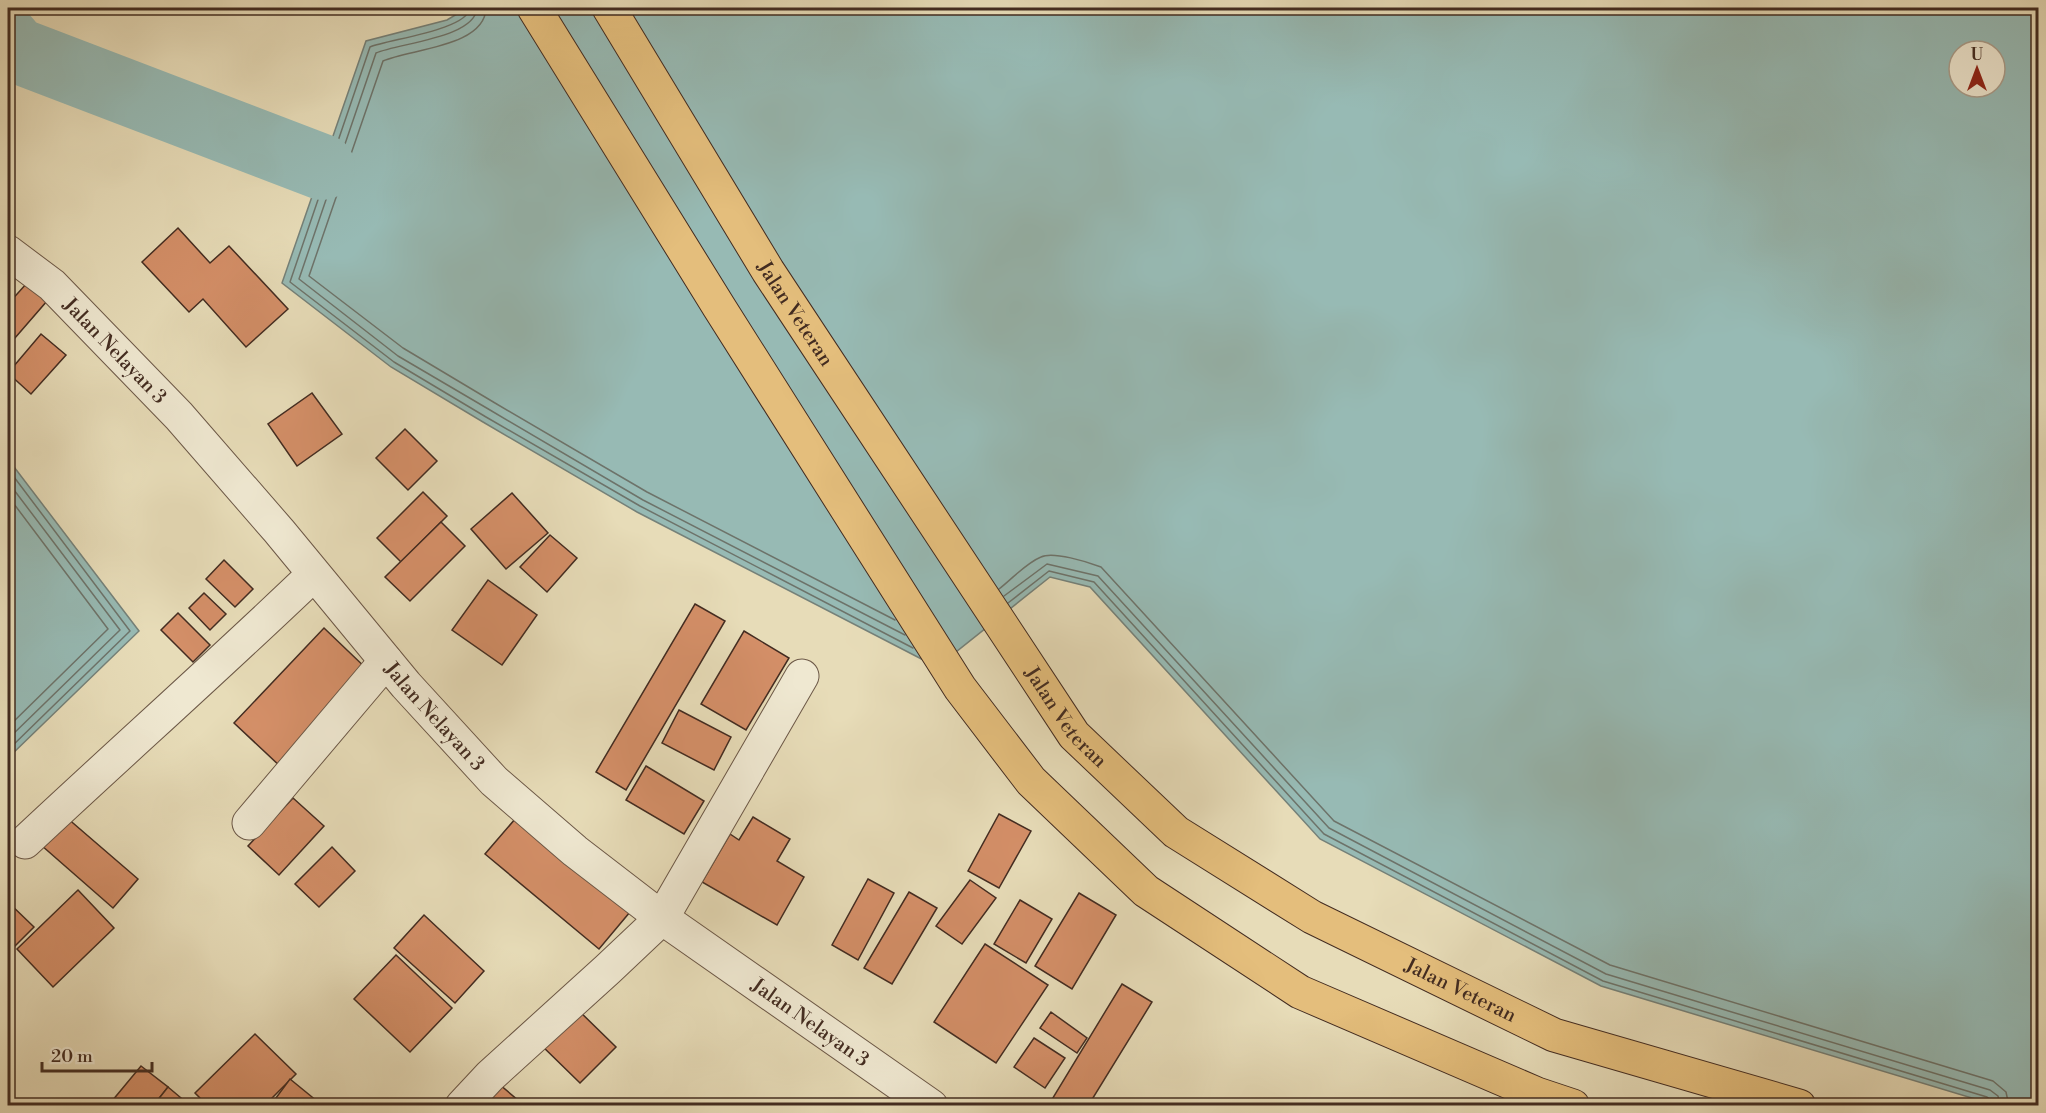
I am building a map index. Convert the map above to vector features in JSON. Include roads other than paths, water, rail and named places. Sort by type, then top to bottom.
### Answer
[{"type":"highway","points":[[534,8],[719,307],[960,688],[1030,781],[1146,891],[1300,992],[1537,1094],[1574,1106]]},
{"type":"highway","name":"Jalan Veteran","points":[[609,8],[768,271],[1074,735],[1176,832],[1312,917],[1554,1035],[1799,1106]]},
{"type":"street","name":"Jalan Nelayan 3","points":[[8,252],[52,285],[179,416],[279,531],[386,661],[494,781],[574,851],[662,918],[931,1106]]},
{"type":"street","points":[[25,842],[148,727],[217,667],[313,575]]},
{"type":"street","points":[[249,823],[386,661]]},
{"type":"street","points":[[462,1106],[490,1076],[662,918],[802,676]]},
{"type":"water","points":[[467,8],[2038,8],[2038,1105],[1995,1105],[1601,986],[1320,839],[1090,587],[1050,577],[937,667],[637,512],[391,367],[282,283],[366,41],[447,20]]},
{"type":"water","points":[[8,459],[139,631],[8,758]]},
{"type":"waterway","points":[[8,40],[16,50],[322,167]]}]
